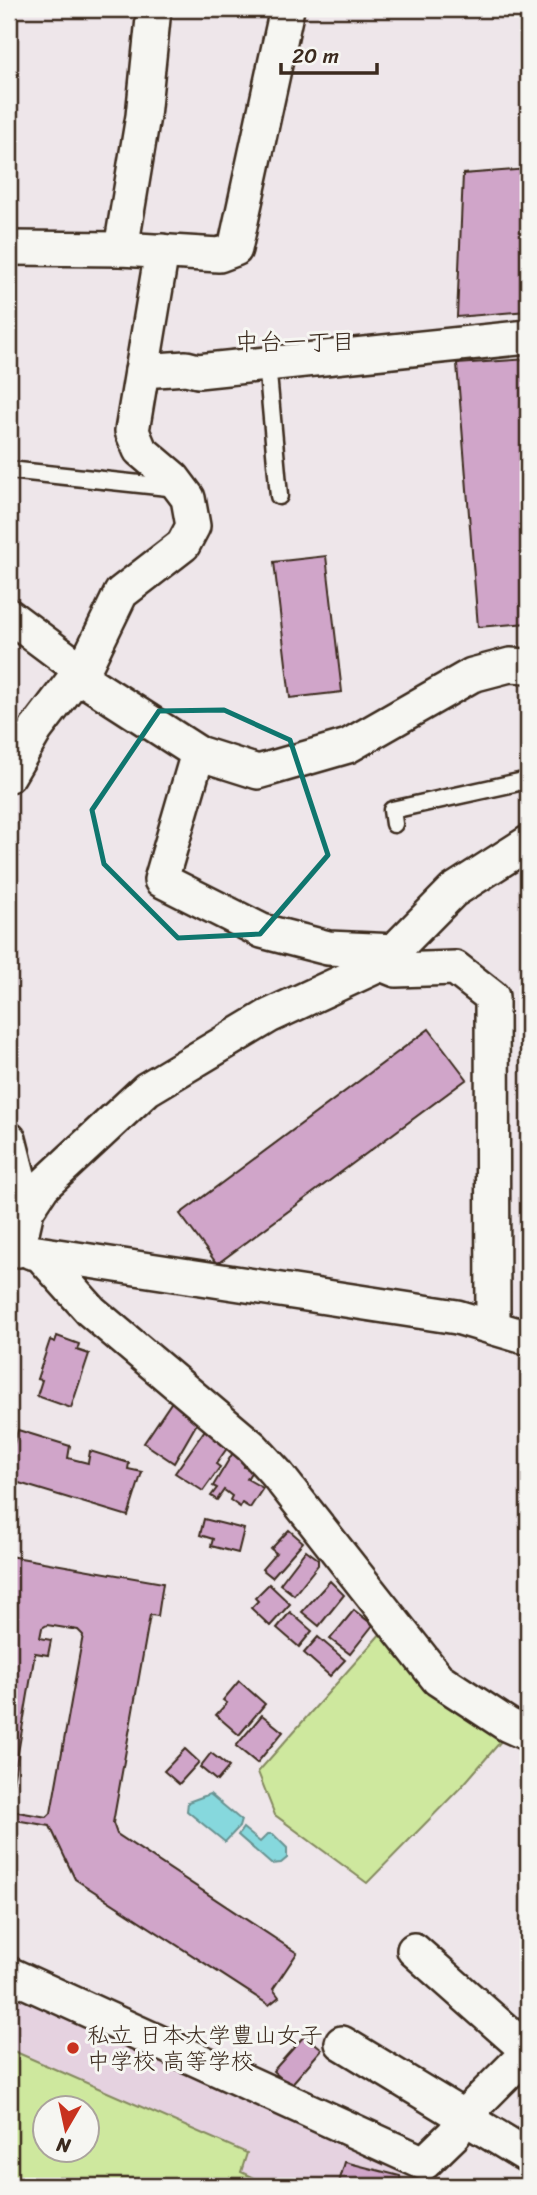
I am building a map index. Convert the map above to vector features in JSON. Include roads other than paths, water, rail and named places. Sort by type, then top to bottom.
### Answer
[{"type":"street","points":[[121,249],[143,116],[154,9]]},
{"type":"street","points":[[9,248],[121,249],[219,255],[235,250],[287,9]]},
{"type":"street","points":[[9,775],[36,729],[79,672],[121,593],[183,545],[193,526],[188,498],[140,450],[132,431],[162,251]]},
{"type":"street","points":[[142,371],[186,368],[198,371],[528,337]]},
{"type":"street","points":[[9,616],[79,672],[198,753],[258,772],[310,760],[348,746],[472,675],[510,665],[528,666]]},
{"type":"street","points":[[198,753],[161,880],[262,931],[328,948],[389,958]]},
{"type":"street","points":[[27,1210],[43,1186],[147,1088],[269,1016],[389,958],[453,891],[528,843]]},
{"type":"street","points":[[389,958],[396,970],[455,968],[492,997],[493,1326]]},
{"type":"street","points":[[9,1139],[27,1210],[22,1251]]},
{"type":"street","points":[[22,1251],[457,1317],[528,1338]]},
{"type":"street","points":[[22,1251],[252,1447],[276,1473],[438,1679],[496,1718],[528,1734]]},
{"type":"street","points":[[9,1974],[252,2075],[425,2175],[465,2115],[528,2051],[414,1950]]},
{"type":"street","points":[[342,2043],[465,2115],[528,2156]]},
{"type":"lane","points":[[267,363],[279,496]]},
{"type":"lane","points":[[9,470],[181,489]]},
{"type":"lane","points":[[394,824],[392,810],[528,780]]},
{"type":"water","points":[[210,1794],[241,1820],[239,1827],[225,1842],[187,1811],[188,1802]]},
{"type":"water","points":[[243,1828],[260,1842],[268,1834],[273,1834],[287,1848],[287,1858],[281,1863],[271,1864],[238,1835]]},
{"type":"place","name":"私立 日本大学豊山女子 中学校 高等学校","points":[[73,2048]]},
{"type":"district","name":"中台一丁目","points":[[295,342]]}]
